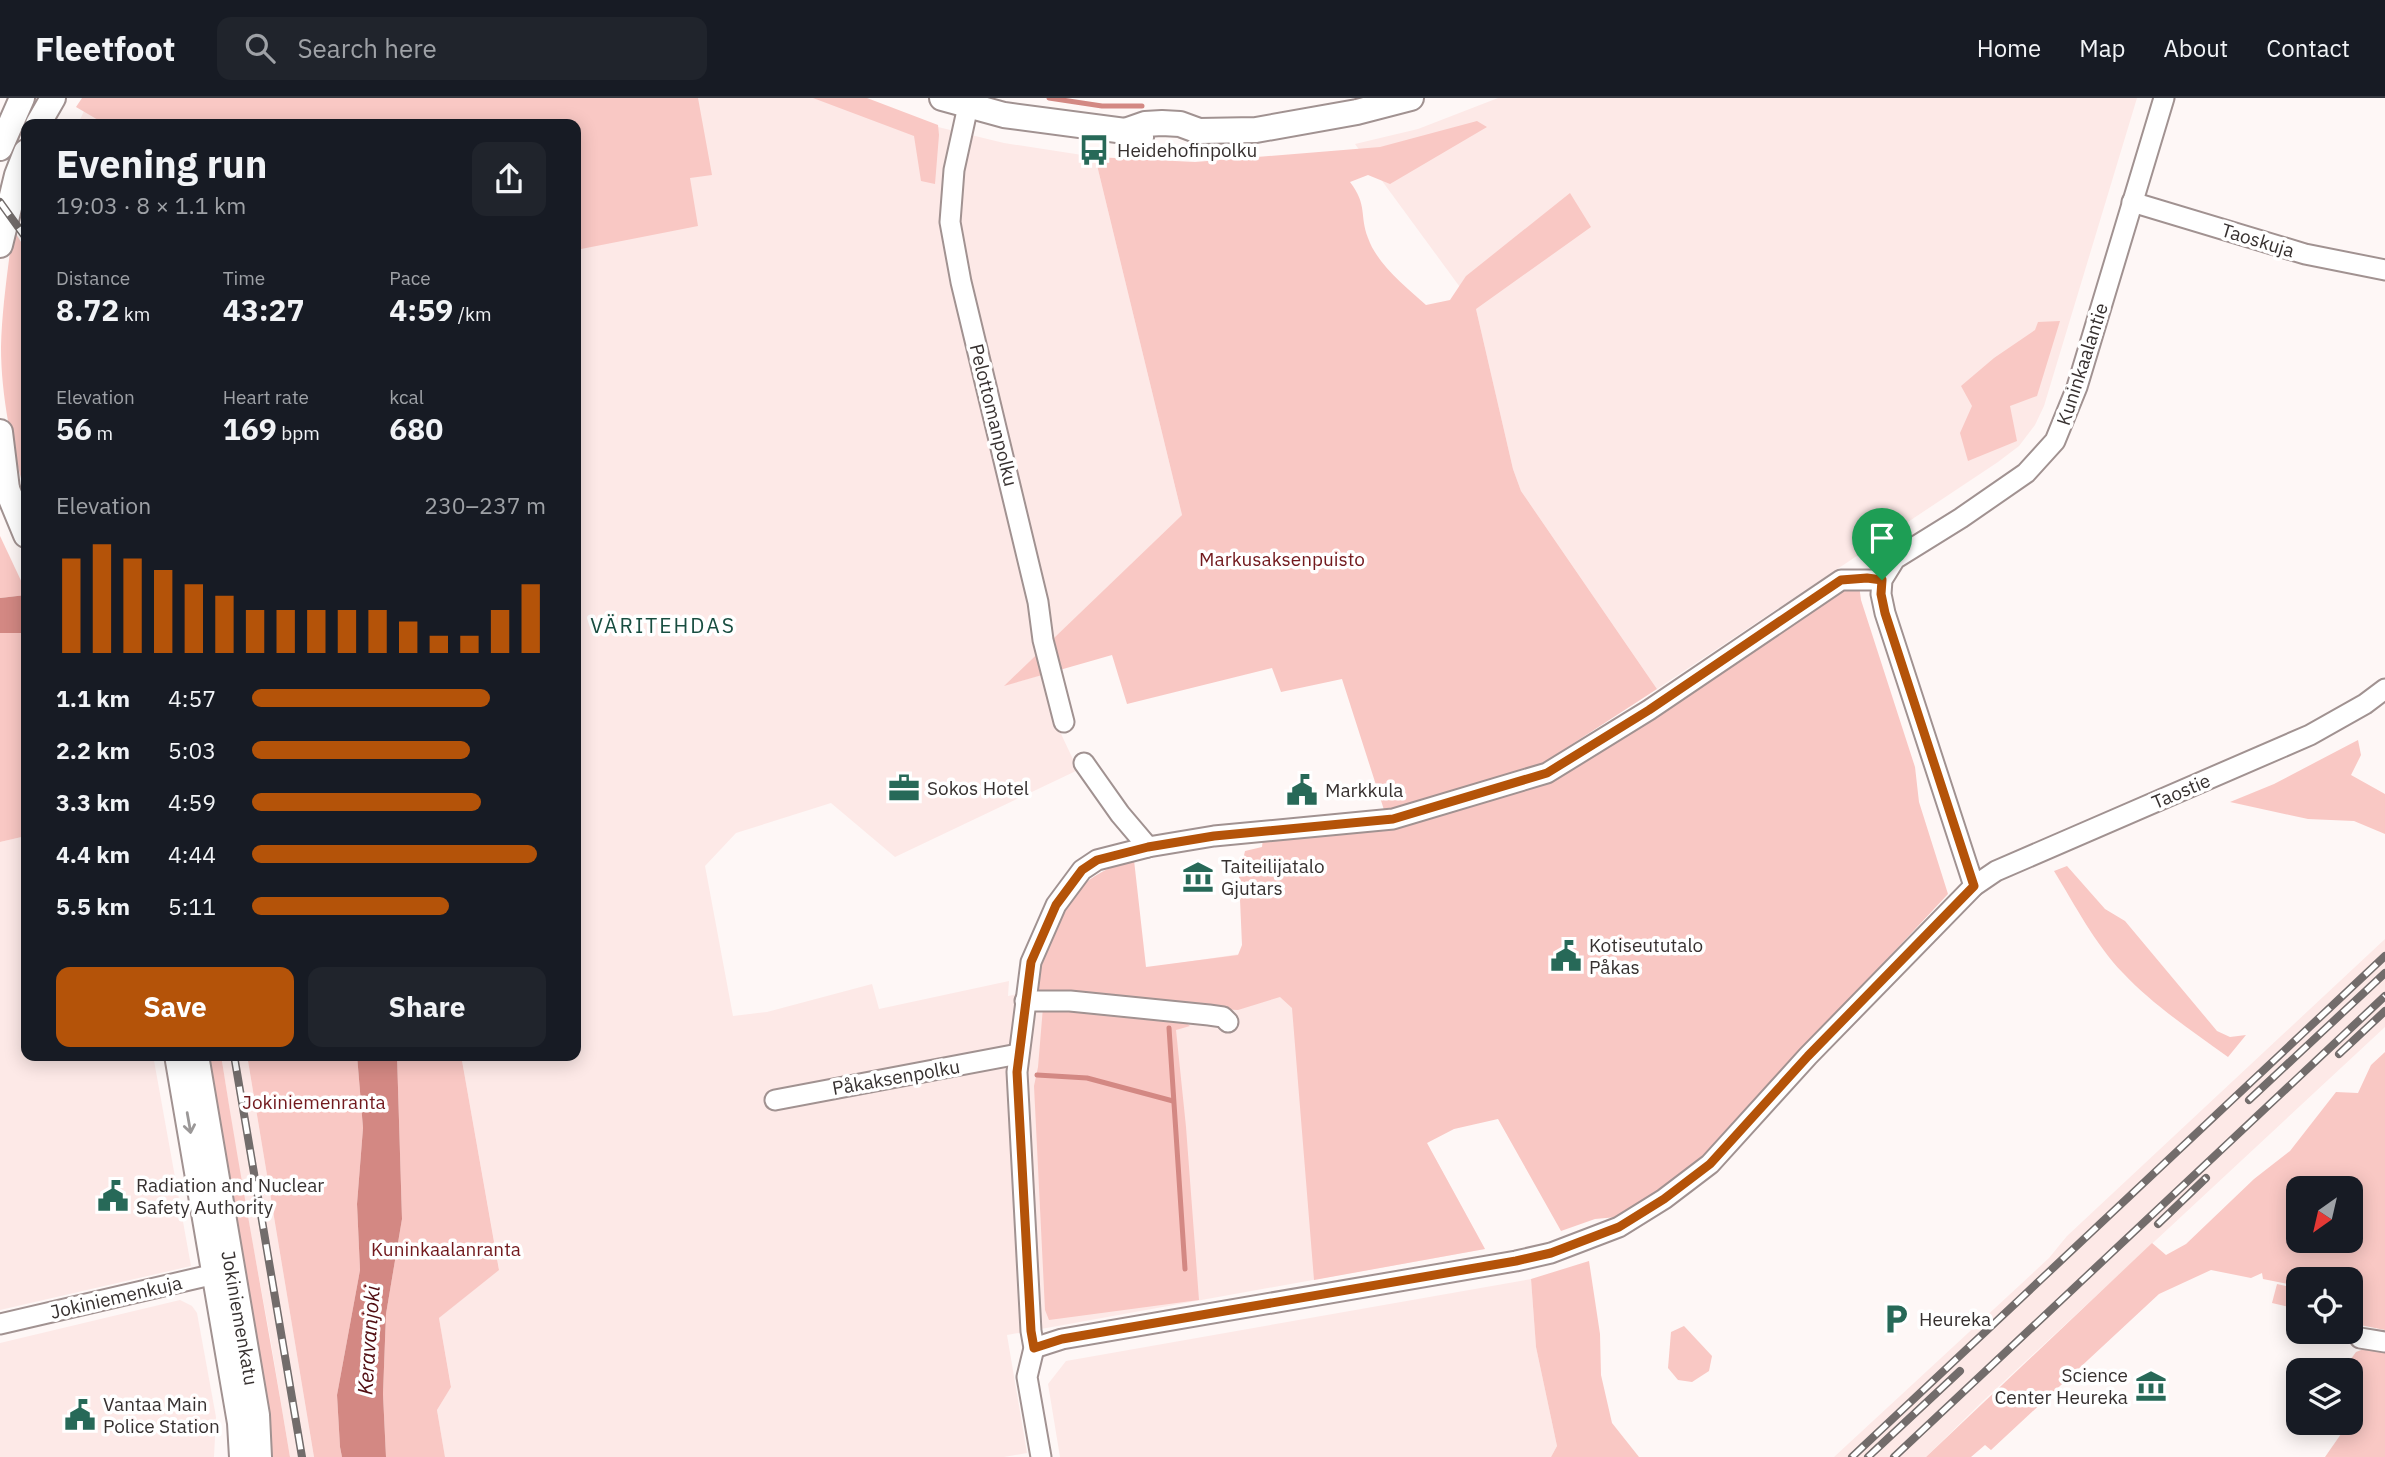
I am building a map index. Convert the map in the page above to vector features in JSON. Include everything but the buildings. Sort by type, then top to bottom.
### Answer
[{"type":"main road","points":[[0,148],[22,98]]},
{"type":"main road","points":[[41,119],[53,98]]},
{"type":"main road","points":[[942,98],[968,106],[1049,122],[1125,131],[1145,124],[1162,123],[1180,124],[1199,131],[1256,130],[1302,123],[1411,98]]},
{"type":"main road","points":[[0,245],[21,167]]},
{"type":"main road","points":[[0,432],[4,483],[21,523]]},
{"type":"main road","name":"Jokiniemenkatu","points":[[178,1061],[257,1415],[259,1457]]},
{"type":"main road","name":"Jokiniemenkatu","points":[[197,1061],[224,1273],[242,1457]]},
{"type":"street","name":"Kuninkaalantie","points":[[1882,580],[1895,559],[2026,473],[2055,441],[2077,387],[2164,98]]},
{"type":"street","name":"Pelottomanpolku","points":[[968,106],[954,170],[950,222],[961,282],[1039,609],[1053,687],[1064,722]]},
{"type":"street","name":"Taoskuja","points":[[2132,202],[2305,254],[2385,270]]},
{"type":"street","points":[[1034,1348],[1062,1339],[1551,1253],[1619,1227],[1664,1199],[1710,1164],[1808,1056],[1974,886],[1885,613],[1881,594],[1882,580],[1841,580],[1649,710],[1547,773],[1393,819],[1214,836],[1148,847],[1097,860],[1082,870],[1056,905],[1031,962],[1018,1054],[1034,1348],[1027,1377],[1041,1457]]},
{"type":"street","name":"Taostie","points":[[1974,886],[1996,871],[2310,735],[2365,704],[2385,689]]},
{"type":"street","points":[[1084,763],[1120,814],[1148,847]]},
{"type":"street","points":[[1025,1001],[1070,1001],[1209,1015],[1223,1017],[1228,1022]]},
{"type":"street","name":"Påkaksenpolku","points":[[775,1100],[1018,1054]]},
{"type":"street","name":"Jokiniemenkuja","points":[[0,1324],[224,1273]]},
{"type":"street","points":[[2363,1338],[2385,1342]]},
{"type":"shaded area","points":[[90,98],[856,98],[938,127],[1004,143],[1095,157],[1182,515],[1006,685],[1041,675],[1055,721],[1078,770],[895,857],[831,803],[736,833],[705,866],[733,1016],[767,1012],[872,984],[879,1009],[1009,981],[1008,996],[1145,968],[1260,951],[1423,1136],[1485,1249],[1007,1335],[1027,1453],[1004,1457],[445,1457],[437,1410],[451,1386],[439,1318],[499,1269],[462,1061],[581,1061],[581,119],[80,119]]},
{"type":"shaded area","points":[[1498,98],[2137,98],[2044,406],[2035,425],[2019,446],[1657,689],[1521,491],[1513,469],[1476,309],[1355,144],[1418,129]]},
{"type":"shaded area","points":[[21,837],[21,1061],[154,1061],[191,1266],[0,1310],[0,842]]},
{"type":"shaded area","points":[[2385,939],[2385,1027],[1926,1457],[1834,1457],[2049,1258],[2067,1236]]},
{"type":"shaded area","points":[[222,1061],[248,1061],[314,1457],[290,1457]]},
{"type":"shaded area","points":[[1531,1279],[1536,1347],[1557,1446],[1551,1457],[1060,1457],[1048,1384],[1066,1361]]},
{"type":"shaded area","points":[[180,1300],[192,1306],[197,1313],[216,1417],[214,1457],[0,1457],[0,1343]]},
{"type":"green space","points":[[82,98],[698,98],[712,175],[690,178],[698,226],[581,249],[581,119],[96,119],[76,107]]},
{"type":"green space","points":[[813,98],[867,98],[938,125],[935,184],[921,181],[914,136]]},
{"type":"green space","name":"Markusaksenpuisto","points":[[1477,121],[1487,127],[1390,184],[1368,175],[1350,182],[1361,204],[1365,230],[1378,257],[1426,305],[1450,300],[1466,276],[1570,193],[1591,227],[1476,309],[1513,469],[1521,491],[1657,689],[1540,765],[1385,813],[1342,679],[1281,692],[1272,668],[1127,704],[1112,655],[1004,686],[1182,515],[1095,157],[1195,162],[1380,147]]},
{"type":"green space","points":[[13,229],[21,242],[21,477],[8,422],[3,384],[1,347]]},
{"type":"green space","points":[[2060,321],[2037,396],[2010,406],[2017,441],[1968,461],[1960,433],[1972,406],[1961,386],[1994,358],[2035,330],[2038,322]]},
{"type":"green space","points":[[0,536],[21,581],[21,596],[0,598]]},
{"type":"green space","points":[[1842,585],[1859,585],[1861,600],[1915,767],[1919,802],[1948,894],[1702,1157],[1660,1191],[1617,1217],[1595,1219],[1561,1231],[1498,1119],[1454,1129],[1427,1143],[1485,1249],[1314,1280],[1292,1008],[1280,997],[1238,1010],[1172,1007],[1050,994],[1042,990],[1032,992],[1054,927],[1064,909],[1075,893],[1090,879],[1110,868],[1134,860],[1146,967],[1238,955],[1242,945],[1239,877],[1245,851],[1262,847],[1263,838],[1519,787]]},
{"type":"green space","points":[[0,633],[21,633],[21,837],[0,842]]},
{"type":"green space","points":[[2358,740],[2361,755],[2351,775],[2385,794],[2385,834],[2354,821],[2308,819],[2230,802],[2274,784]]},
{"type":"green space","points":[[2067,866],[2105,909],[2125,921],[2217,1031],[2230,1037],[2246,1035],[2228,1057],[2160,1007],[2113,962],[2054,871]]},
{"type":"green space","points":[[1043,1007],[1182,1020],[1190,1026],[1176,1030],[1199,1300],[1049,1320],[1045,1310],[1034,1086]]},
{"type":"green space","points":[[2385,1052],[2385,1330],[2363,1326],[2363,1267],[2286,1267],[2286,1284],[2263,1279],[2262,1273],[2251,1278],[2211,1270],[2159,1294],[1991,1450],[1985,1445],[1971,1457],[1926,1457],[2152,1243],[2166,1255],[2186,1244],[2254,1179],[2290,1151],[2336,1092],[2358,1093],[2371,1065]]},
{"type":"green space","points":[[207,1061],[222,1061],[290,1457],[270,1457]]},
{"type":"green space","name":"Jokiniemenranta","points":[[248,1061],[357,1061],[363,1128],[357,1204],[360,1270],[337,1395],[342,1457],[314,1457]]},
{"type":"green space","name":"Kuninkaalanranta","points":[[397,1061],[462,1061],[499,1270],[439,1318],[451,1387],[437,1410],[445,1457],[386,1457],[383,1394],[386,1314],[402,1219]]},
{"type":"green space","points":[[1589,1261],[1600,1334],[1601,1375],[1612,1423],[1639,1457],[1551,1457],[1557,1446],[1536,1347],[1531,1279]]},
{"type":"green space","points":[[2277,1284],[2286,1286],[2286,1306],[2272,1303]]},
{"type":"green space","points":[[1684,1326],[1712,1356],[1709,1371],[1692,1382],[1678,1380],[1668,1368],[1671,1332]]},
{"type":"green space","points":[[2366,1348],[2385,1351],[2385,1457],[2325,1457],[2340,1435],[2363,1435],[2363,1358],[2352,1358],[2356,1352]]},
{"type":"water","points":[[21,596],[21,633],[0,633],[0,598]]},
{"type":"water","name":"Keravanjoki","points":[[357,1061],[397,1061],[402,1219],[386,1314],[383,1394],[386,1457],[342,1457],[340,1447],[337,1395],[360,1270],[357,1204],[363,1128]]},
{"type":"waterway","points":[[1049,98],[1102,106],[1142,106]]},
{"type":"waterway","points":[[1169,1028],[1185,1269]]},
{"type":"waterway","points":[[1037,1075],[1087,1078],[1173,1101]]},
{"type":"railway","points":[[0,202],[21,231]]},
{"type":"railway","points":[[1852,1457],[2385,956]]},
{"type":"railway","points":[[2249,1100],[2385,973]]},
{"type":"railway","points":[[1894,1457],[2385,996]]},
{"type":"railway","points":[[2339,1054],[2385,1011]]},
{"type":"railway","points":[[235,1061],[302,1457]]},
{"type":"railway","points":[[2158,1224],[2206,1178]]},
{"type":"railway","points":[[1868,1457],[1960,1371]]},
{"type":"place","name":"Heidehofinpolku","points":[[1094,150]]},
{"type":"place","name":"Sokos Hotel","points":[[904,788]]},
{"type":"place","name":"Markkula","points":[[1302,790]]},
{"type":"place","name":"Taiteilijatalo Gjutars","points":[[1198,877]]},
{"type":"place","name":"Kotiseututalo Påkas","points":[[1566,956]]},
{"type":"place","name":"Radiation and Nuclear Safety Authority","points":[[113,1196]]},
{"type":"place","name":"Heureka","points":[[1896,1319]]},
{"type":"place","name":"Science Center Heureka","points":[[2151,1386]]},
{"type":"place","name":"Vantaa Main Police Station","points":[[80,1415]]},
{"type":"district","name":"VÄRITEHDAS","points":[[663,625]]},
{"type":"route","points":[[1841,580],[1882,580],[1881,594],[1885,613],[1974,886],[1808,1056],[1710,1164],[1664,1199],[1619,1227],[1551,1253],[1062,1339],[1034,1348],[1018,1054],[1031,962],[1056,905],[1082,870],[1097,860],[1148,847],[1214,836],[1393,819],[1547,773],[1649,710],[1841,580]]}]
